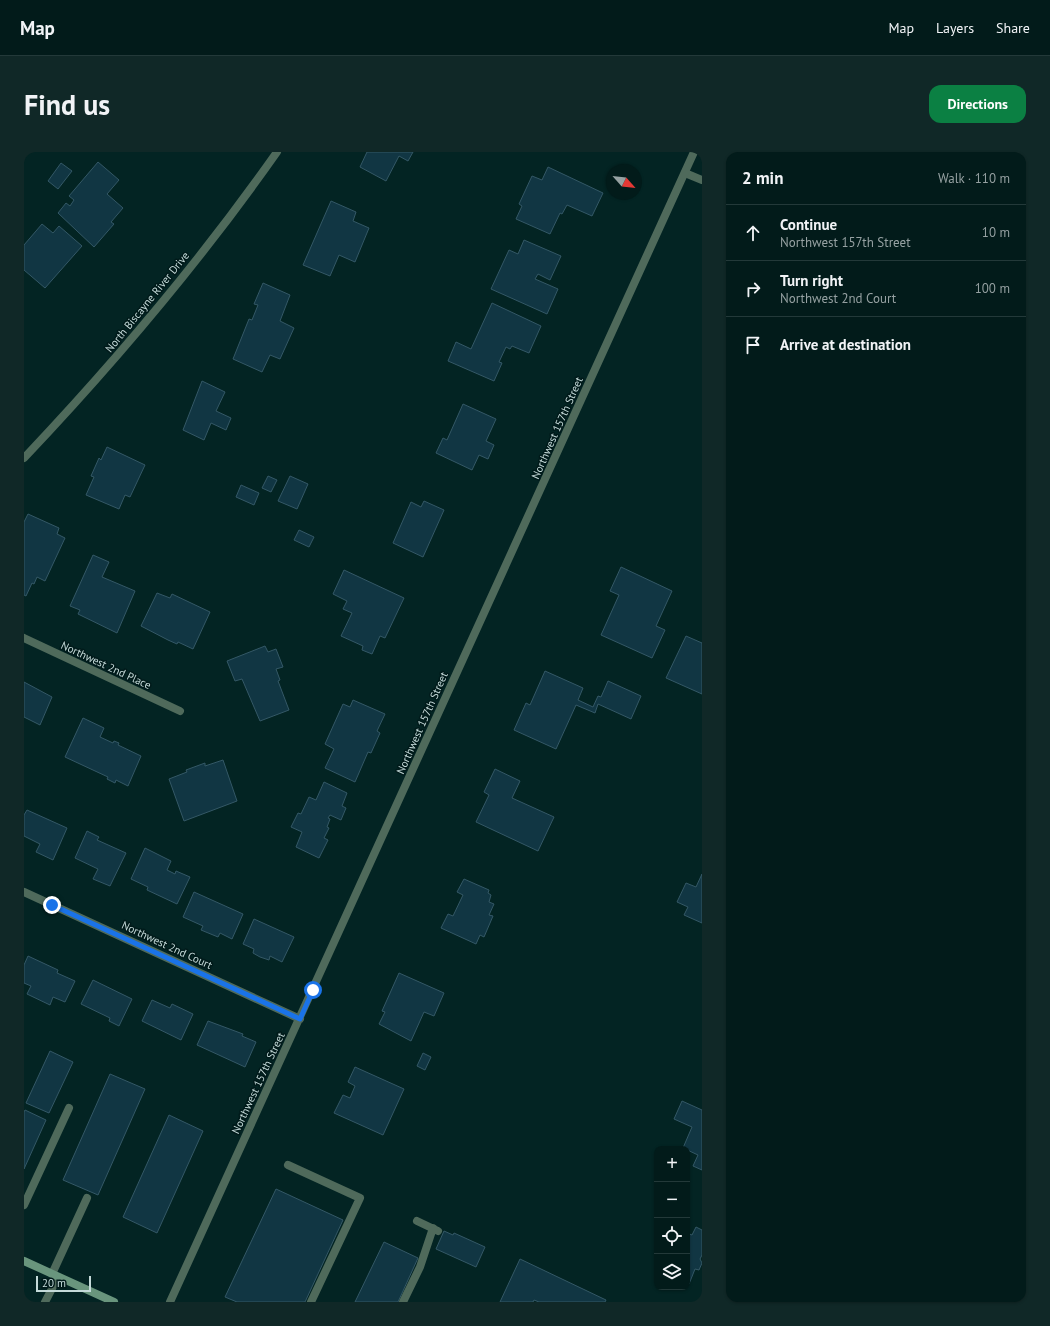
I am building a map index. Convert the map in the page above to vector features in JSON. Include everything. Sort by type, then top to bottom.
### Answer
[{"type":"street","name":"North Biscayne River Drive","points":[[24,458],[82,396],[133,337],[229,218],[277,152]]},
{"type":"street","name":"Northwest 157th Street","points":[[170,1302],[694,152]]},
{"type":"street","points":[[685,173],[702,180]]},
{"type":"street","name":"Northwest 2nd Place","points":[[24,638],[180,711]]},
{"type":"street","name":"Northwest 2nd Court","points":[[24,892],[300,1019]]},
{"type":"street","points":[[24,1205],[69,1108]]},
{"type":"street","points":[[288,1165],[360,1198],[310,1302]]},
{"type":"street","points":[[45,1302],[87,1198]]},
{"type":"street","points":[[403,1302],[420,1267],[435,1230],[417,1221]]},
{"type":"street","points":[[24,1261],[114,1302]]},
{"type":"building","points":[[367,152],[413,152],[408,161],[399,156],[386,181],[360,167]]},
{"type":"building","points":[[98,162],[119,180],[107,194],[123,208],[111,222],[114,224],[94,247],[58,213],[66,203],[70,206],[74,200],[69,196]]},
{"type":"building","points":[[61,163],[72,171],[58,189],[48,181]]},
{"type":"building","points":[[548,167],[603,193],[592,216],[567,205],[562,214],[560,213],[550,234],[516,219],[522,206],[519,204],[532,176],[542,180]]},
{"type":"building","points":[[331,201],[356,212],[353,221],[369,228],[355,262],[339,255],[330,276],[303,265]]},
{"type":"building","points":[[42,224],[53,233],[59,226],[82,246],[45,288],[24,270],[24,245]]},
{"type":"building","points":[[524,240],[561,256],[550,280],[538,274],[535,279],[558,289],[547,314],[491,289],[509,250],[518,254]]},
{"type":"building","points":[[263,283],[290,295],[280,321],[294,328],[280,359],[270,355],[262,372],[233,359],[249,319],[252,320],[258,305],[254,304]]},
{"type":"building","points":[[492,303],[541,326],[529,353],[512,346],[510,349],[506,347],[499,362],[502,363],[494,381],[448,361],[456,342],[471,349]]},
{"type":"building","points":[[202,381],[225,392],[216,411],[231,418],[226,430],[211,423],[204,440],[183,430]]},
{"type":"building","points":[[463,404],[496,419],[486,441],[494,445],[488,459],[479,455],[472,470],[436,453],[443,438],[447,440]]},
{"type":"building","points":[[107,447],[145,465],[130,497],[125,495],[119,509],[86,495],[94,477],[91,476],[99,458],[101,460]]},
{"type":"building","points":[[268,476],[277,480],[271,492],[262,488]]},
{"type":"building","points":[[290,476],[308,484],[297,509],[278,501]]},
{"type":"building","points":[[241,485],[259,493],[254,505],[236,497]]},
{"type":"building","points":[[424,501],[444,510],[423,557],[393,543],[411,502],[421,507]]},
{"type":"building","points":[[28,514],[59,528],[57,534],[65,538],[45,581],[37,577],[34,584],[32,583],[26,596],[24,595],[24,522]]},
{"type":"building","points":[[299,530],[314,537],[309,547],[294,540]]},
{"type":"building","points":[[93,555],[109,562],[102,577],[135,591],[117,633],[78,614],[80,610],[70,606]]},
{"type":"building","points":[[621,567],[672,591],[656,626],[665,630],[652,658],[601,635],[619,595],[610,591]]},
{"type":"building","points":[[344,570],[404,598],[385,638],[380,636],[372,654],[362,650],[363,646],[341,636],[352,613],[343,609],[347,601],[333,594]]},
{"type":"building","points":[[157,593],[170,598],[172,594],[210,612],[193,649],[178,642],[177,644],[141,626]]},
{"type":"building","points":[[686,636],[702,643],[702,694],[666,678]]},
{"type":"building","points":[[265,646],[268,652],[276,649],[283,667],[276,669],[280,680],[278,681],[289,710],[260,721],[242,679],[235,681],[227,661]]},
{"type":"building","points":[[545,671],[583,688],[578,700],[593,707],[598,696],[601,697],[608,681],[641,696],[631,719],[598,704],[595,713],[576,705],[556,749],[514,730],[526,703],[530,705]]},
{"type":"building","points":[[24,682],[52,697],[40,725],[24,717]]},
{"type":"building","points":[[353,700],[385,714],[377,731],[380,733],[371,753],[368,752],[355,782],[325,768],[334,749],[325,744],[343,704],[350,707]]},
{"type":"building","points":[[83,718],[104,728],[100,737],[113,743],[114,741],[119,743],[118,745],[141,756],[128,786],[116,780],[115,783],[107,779],[108,777],[65,757]]},
{"type":"building","points":[[223,760],[237,801],[184,821],[169,779],[187,772],[186,770],[205,763],[205,766]]},
{"type":"building","points":[[495,769],[520,781],[512,798],[554,817],[538,851],[476,822],[489,795],[484,792]]},
{"type":"building","points":[[324,782],[347,793],[342,806],[346,808],[341,820],[330,815],[328,818],[330,819],[327,827],[329,828],[324,838],[328,840],[319,858],[296,847],[302,832],[291,827],[298,813],[301,814],[309,797],[316,800]]},
{"type":"building","points":[[27,810],[67,828],[53,860],[36,852],[40,844],[24,836],[24,815]]},
{"type":"building","points":[[87,831],[99,837],[97,840],[126,853],[110,886],[93,879],[98,869],[75,858]]},
{"type":"building","points":[[145,848],[171,861],[167,870],[175,874],[176,871],[190,877],[177,904],[147,890],[148,887],[131,879]]},
{"type":"building","points":[[702,874],[702,923],[684,915],[688,907],[677,902],[686,883],[696,887]]},
{"type":"building","points":[[464,879],[489,890],[488,893],[491,895],[489,902],[494,904],[489,915],[493,916],[484,937],[480,935],[476,944],[441,928],[448,914],[453,916],[463,895],[457,892]]},
{"type":"building","points":[[194,892],[243,914],[232,939],[220,933],[218,937],[201,930],[203,926],[183,917]]},
{"type":"building","points":[[254,919],[294,937],[282,962],[270,956],[269,960],[260,957],[253,953],[254,949],[243,944]]},
{"type":"building","points":[[28,956],[58,970],[57,973],[75,981],[65,1002],[53,997],[50,1005],[27,994],[31,986],[24,983],[24,965]]},
{"type":"building","points":[[399,973],[444,993],[434,1016],[424,1012],[411,1041],[379,1024],[385,1012],[382,1011]]},
{"type":"building","points":[[93,980],[132,999],[119,1026],[109,1021],[110,1018],[81,1004]]},
{"type":"building","points":[[152,1000],[170,1008],[172,1004],[193,1014],[181,1040],[142,1021]]},
{"type":"building","points":[[208,1021],[243,1034],[242,1036],[256,1042],[245,1067],[197,1045]]},
{"type":"building","points":[[50,1051],[73,1062],[49,1113],[26,1103]]},
{"type":"building","points":[[423,1053],[431,1057],[425,1070],[417,1066]]},
{"type":"building","points":[[355,1067],[404,1089],[383,1135],[334,1113],[343,1095],[350,1098],[355,1086],[348,1082]]},
{"type":"building","points":[[110,1074],[145,1089],[98,1195],[63,1180]]},
{"type":"building","points":[[682,1101],[702,1110],[702,1170],[693,1166],[698,1155],[690,1151],[690,1146],[684,1146],[692,1127],[674,1119]]},
{"type":"building","points":[[25,1110],[46,1120],[24,1169],[24,1112]]},
{"type":"building","points":[[169,1115],[203,1131],[157,1233],[123,1217]]},
{"type":"building","points":[[276,1189],[343,1220],[305,1302],[237,1302],[225,1297]]},
{"type":"building","points":[[696,1227],[702,1230],[702,1255],[700,1259],[702,1263],[699,1270],[695,1269],[690,1282],[690,1234],[692,1235]]},
{"type":"building","points":[[444,1231],[453,1235],[454,1233],[485,1247],[476,1267],[436,1249]]},
{"type":"building","points":[[384,1242],[418,1258],[398,1302],[355,1302]]},
{"type":"building","points":[[520,1259],[606,1300],[605,1302],[539,1302],[534,1300],[533,1302],[500,1302]]},
{"type":"route","points":[[52,905],[300,1019],[313,990]]}]
